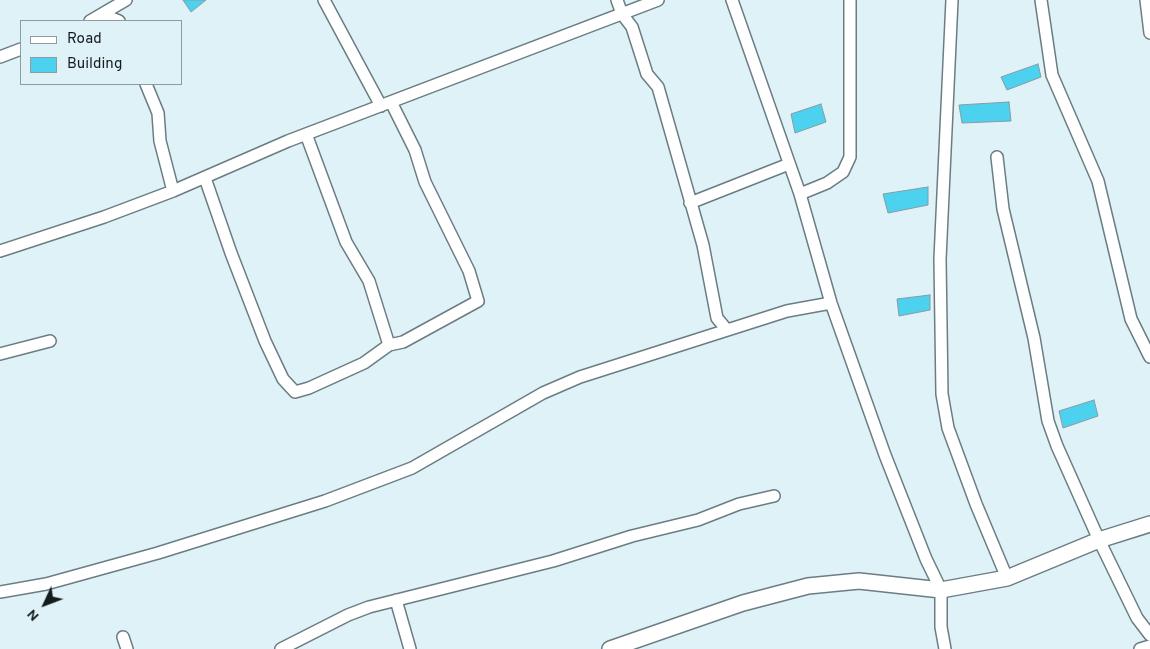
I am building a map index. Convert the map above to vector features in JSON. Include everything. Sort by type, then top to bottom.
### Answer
[{"type":"street","points":[[92,20],[126,0]]},
{"type":"street","points":[[205,178],[231,253],[265,341],[283,379],[295,392],[364,363],[389,345],[403,342],[478,301],[468,271],[425,182],[415,150],[324,0]]},
{"type":"street","points":[[617,0],[622,14],[632,27],[647,74],[658,88],[703,245],[717,318],[727,330]]},
{"type":"street","points":[[0,250],[104,217],[173,191],[306,134],[658,0]]},
{"type":"street","points":[[732,0],[800,194],[831,303],[885,455],[926,559],[941,590],[941,627],[945,649]]},
{"type":"street","points":[[800,194],[827,183],[843,172],[850,157],[850,0]]},
{"type":"street","points":[[952,0],[940,259],[942,394],[952,437],[976,504],[1007,578]]},
{"type":"street","points":[[1041,0],[1052,76],[1098,181],[1131,319],[1150,357]]},
{"type":"street","points":[[1146,0],[1150,33]]},
{"type":"street","points":[[102,14],[117,20]]},
{"type":"street","points":[[0,56],[20,49]]},
{"type":"street","points":[[146,85],[158,113],[160,141],[173,191]]},
{"type":"street","points":[[306,134],[346,242],[369,281],[389,345]]},
{"type":"street","points":[[997,156],[1003,209],[1034,338],[1048,421],[1056,446],[1099,540],[1137,618],[1150,635]]},
{"type":"street","points":[[690,203],[789,164]]},
{"type":"street","points":[[0,592],[46,584],[158,553],[325,501],[412,468],[543,393],[573,380],[786,311],[831,303]]},
{"type":"street","points":[[0,354],[50,341]]},
{"type":"street","points":[[281,649],[348,615],[396,600],[553,561],[632,536],[698,520],[739,504],[774,496]]},
{"type":"street","points":[[610,649],[743,603],[808,586],[859,581],[941,590],[1007,578],[1099,540],[1150,524]]},
{"type":"street","points":[[396,600],[410,649]]},
{"type":"street","points":[[123,637],[127,649]]},
{"type":"street","points":[[1140,649],[1150,646]]},
{"type":"building","points":[[183,0],[206,0],[191,12]]},
{"type":"building","points":[[1038,64],[1041,77],[1007,90],[1001,77]]},
{"type":"building","points":[[1009,102],[1011,121],[962,123],[959,105]]},
{"type":"building","points":[[821,104],[826,122],[795,133],[791,114]]},
{"type":"building","points":[[928,187],[928,205],[888,213],[883,194]]},
{"type":"building","points":[[930,295],[930,310],[899,316],[897,299]]},
{"type":"building","points":[[1094,400],[1098,416],[1063,428],[1059,411]]}]
